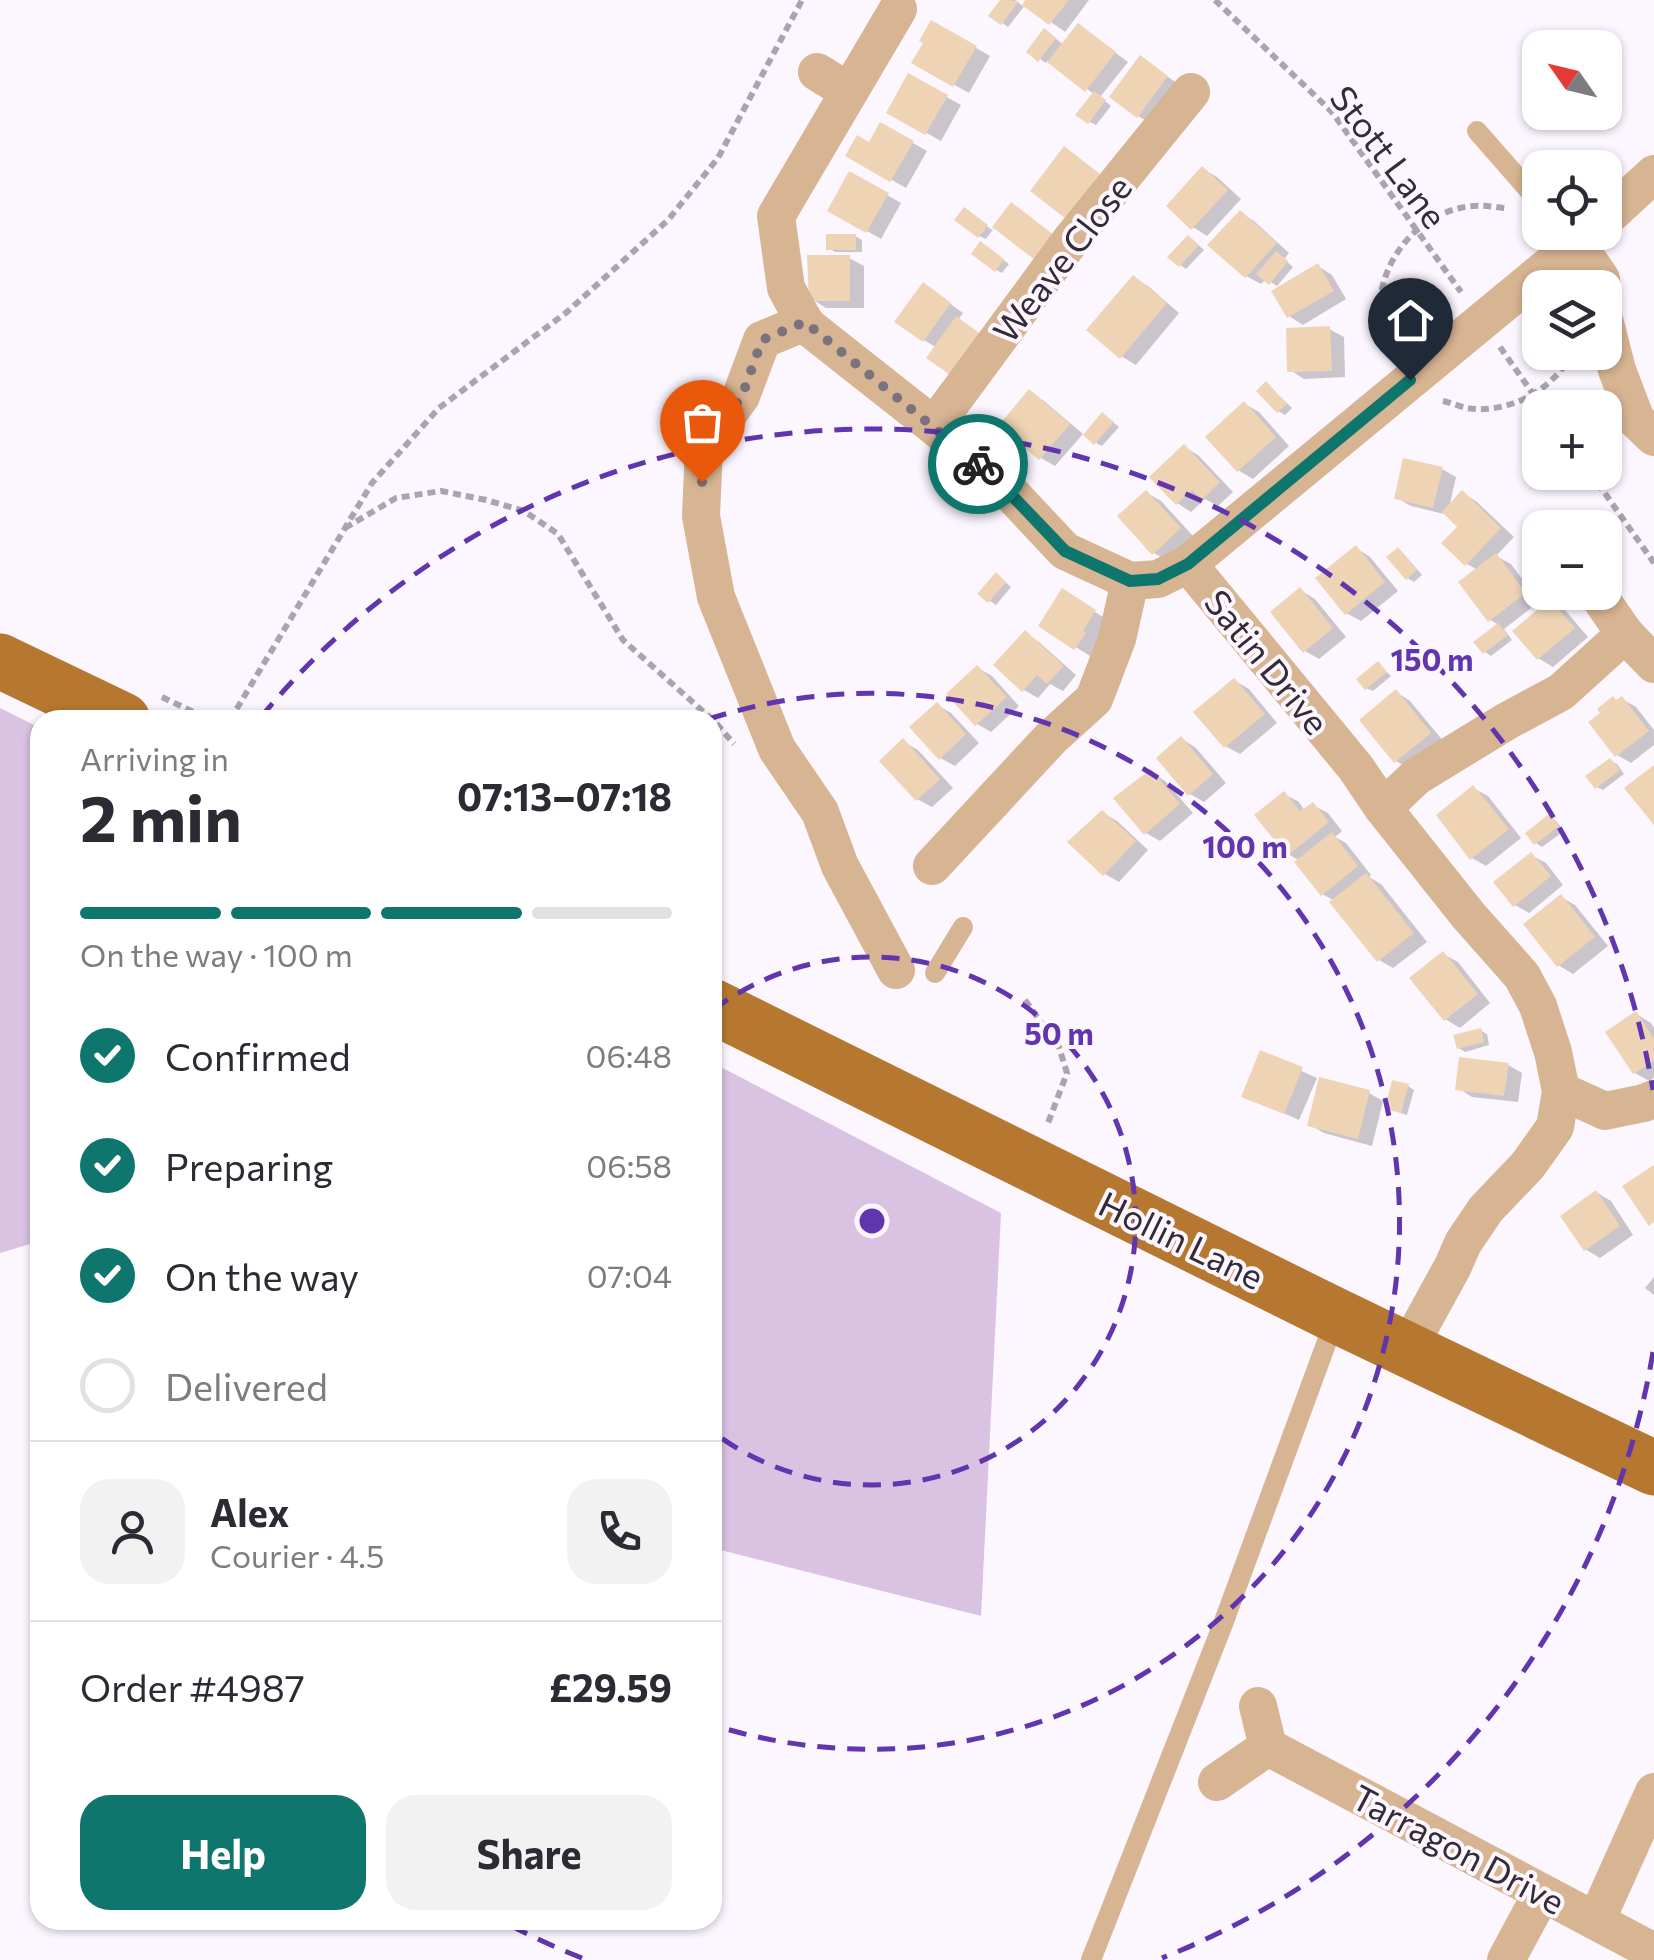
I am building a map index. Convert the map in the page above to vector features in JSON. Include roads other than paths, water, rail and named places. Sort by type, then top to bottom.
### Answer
[{"type":"main road","points":[[0,660],[102,710]]},
{"type":"main road","name":"Hollin Lane","points":[[722,1011],[1406,1350],[1654,1468]]},
{"type":"street","points":[[898,9],[832,81],[776,216],[786,288],[805,322],[1003,486],[1065,551],[1130,581],[1117,639],[1094,698],[1051,738],[932,866]]},
{"type":"street","name":"Weave Close","points":[[934,426],[1071,240],[1191,92]]},
{"type":"street","points":[[1622,203],[1654,174]]},
{"type":"street","points":[[1188,564],[1483,323],[1564,250]]},
{"type":"street","points":[[805,322],[762,340],[742,396],[704,447],[701,516],[716,598],[777,749],[820,812],[840,866],[896,970]]},
{"type":"street","points":[[1618,370],[1636,420],[1654,437]]},
{"type":"street","name":"Satin Drive","points":[[1130,581],[1158,579],[1188,564],[1356,768],[1468,916],[1522,976],[1538,1006],[1562,1090]]},
{"type":"street","points":[[1609,610],[1654,664]]},
{"type":"street","points":[[1383,808],[1417,776],[1560,692],[1626,634]]},
{"type":"street","points":[[1406,1350],[1462,1244],[1486,1209],[1528,1165],[1554,1127],[1562,1090],[1605,1111],[1654,1099]]},
{"type":"street","points":[[1217,1782],[1268,1747],[1258,1706]]},
{"type":"street","name":"Tarragon Drive","points":[[1268,1747],[1650,1950]]},
{"type":"street","points":[[1596,1921],[1654,1792]]},
{"type":"street","points":[[1506,1960],[1542,1893]]},
{"type":"lane","points":[[1476,132],[1522,183]]},
{"type":"lane","points":[[935,973],[963,927]]},
{"type":"lane","points":[[1091,1960],[1223,1624],[1337,1316]]}]
